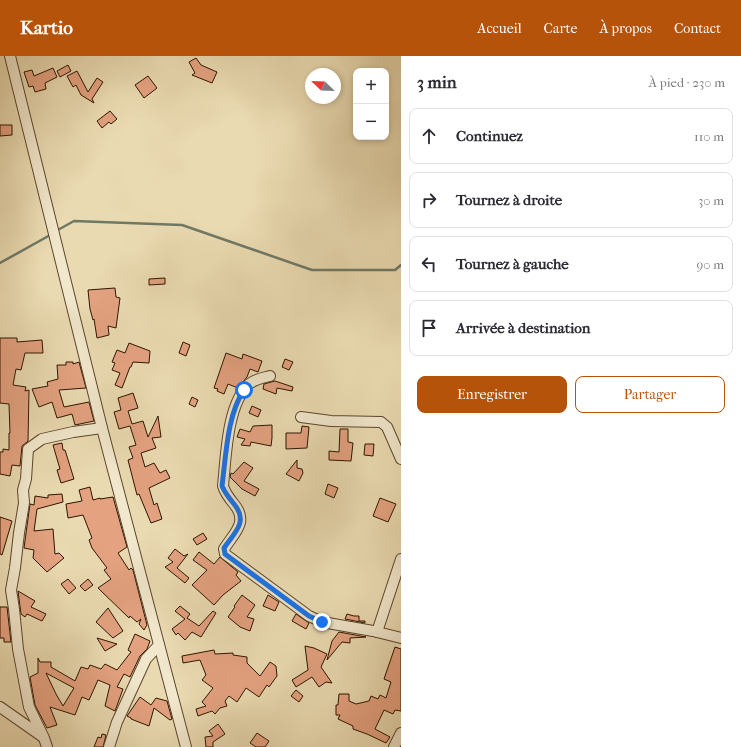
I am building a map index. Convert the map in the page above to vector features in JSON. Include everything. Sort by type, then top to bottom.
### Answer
[{"type":"street","points":[[10,56],[102,428],[186,747]]},
{"type":"street","points":[[270,376],[250,383],[240,396],[232,416],[222,486],[224,492],[238,508],[241,516],[241,522],[224,548],[225,554],[309,616],[322,622],[401,638]]},
{"type":"street","points":[[302,417],[331,421],[382,422],[387,427],[400,456]]},
{"type":"street","points":[[46,743],[29,706],[18,649],[11,590],[24,503],[23,490],[26,480],[28,449],[42,439],[73,432],[102,428]]},
{"type":"street","points":[[377,632],[401,559]]},
{"type":"street","points":[[0,591],[11,590]]},
{"type":"street","points":[[109,747],[117,722],[146,660],[160,645]]},
{"type":"street","points":[[0,707],[46,743]]},
{"type":"street","points":[[394,747],[401,733]]},
{"type":"building","points":[[196,58],[201,65],[217,72],[212,83],[192,75],[195,73],[189,62]]},
{"type":"building","points":[[68,65],[71,71],[60,77],[57,71]]},
{"type":"building","points":[[53,68],[57,77],[45,83],[46,89],[35,92],[33,86],[29,87],[24,72],[32,70],[34,76]]},
{"type":"building","points":[[77,71],[88,92],[97,78],[103,82],[92,99],[94,103],[81,95],[76,85],[73,87],[67,76]]},
{"type":"building","points":[[148,76],[157,88],[144,98],[135,85]]},
{"type":"building","points":[[110,111],[117,119],[111,124],[109,122],[102,128],[97,121]]},
{"type":"building","points":[[0,125],[12,125],[12,135],[0,136]]},
{"type":"building","points":[[165,278],[165,284],[149,285],[149,279]]},
{"type":"building","points":[[115,288],[116,297],[120,298],[116,328],[108,326],[109,335],[97,338],[94,319],[93,320],[90,309],[88,290]]},
{"type":"building","points":[[0,338],[17,338],[17,342],[42,340],[43,353],[25,353],[21,370],[16,369],[13,385],[26,387],[25,391],[29,390],[28,441],[22,446],[20,466],[12,465],[10,476],[0,474],[0,452],[3,452],[3,449],[9,450],[10,433],[9,404],[0,403]]},
{"type":"building","points":[[183,342],[190,345],[186,356],[179,353]]},
{"type":"building","points":[[129,343],[150,351],[149,363],[133,362],[122,388],[115,385],[120,373],[112,370],[115,363],[112,362],[117,350],[125,353]]},
{"type":"building","points":[[226,353],[242,359],[243,354],[262,361],[258,372],[250,369],[247,377],[238,388],[228,384],[224,394],[217,391],[218,389],[214,388]]},
{"type":"building","points":[[285,359],[293,362],[289,370],[282,367]]},
{"type":"building","points":[[66,362],[73,362],[73,364],[79,362],[86,388],[59,390],[64,407],[89,402],[94,421],[75,425],[72,414],[57,418],[52,402],[39,407],[32,389],[48,386],[47,382],[58,379],[57,365],[66,365]]},
{"type":"building","points":[[275,381],[293,387],[292,391],[277,388],[276,394],[263,389],[264,384]]},
{"type":"building","points":[[133,393],[138,408],[128,411],[132,424],[143,421],[148,437],[158,416],[161,437],[152,438],[156,448],[141,453],[145,467],[154,463],[160,473],[166,470],[170,478],[149,488],[154,505],[157,503],[162,519],[151,523],[139,494],[137,495],[128,460],[133,458],[129,447],[136,445],[130,426],[119,429],[114,412],[121,410],[118,398]]},
{"type":"building","points":[[192,397],[198,400],[195,407],[189,404]]},
{"type":"building","points":[[252,406],[261,410],[258,417],[249,413]]},
{"type":"building","points":[[272,425],[271,446],[251,442],[250,446],[241,445],[245,439],[237,437],[240,429],[250,432],[253,426]]},
{"type":"building","points":[[302,426],[309,427],[307,448],[286,449],[286,433],[301,433]]},
{"type":"building","points":[[340,429],[348,429],[348,442],[353,443],[351,461],[329,460],[329,451],[339,452]]},
{"type":"building","points":[[62,443],[63,450],[65,450],[74,479],[61,483],[57,470],[60,469],[53,445]]},
{"type":"building","points":[[365,444],[374,444],[373,456],[364,455]]},
{"type":"building","points":[[297,460],[297,468],[302,469],[303,473],[299,481],[286,474]]},
{"type":"building","points":[[244,462],[253,468],[244,481],[259,489],[255,496],[242,489],[230,477],[231,473],[233,474]]},
{"type":"building","points":[[328,484],[338,488],[334,498],[325,494]]},
{"type":"building","points":[[90,487],[93,500],[113,497],[127,547],[118,553],[129,570],[131,568],[133,570],[147,625],[144,630],[139,624],[141,619],[137,622],[130,616],[129,618],[98,588],[111,579],[104,570],[107,568],[92,548],[89,540],[92,538],[83,515],[68,518],[66,504],[82,501],[79,490]]},
{"type":"building","points":[[62,494],[63,502],[37,509],[34,531],[53,529],[55,554],[59,553],[64,558],[47,572],[33,558],[34,550],[24,548],[30,504],[34,505],[35,496],[48,498],[48,495]]},
{"type":"building","points":[[380,498],[396,504],[388,522],[373,516]]},
{"type":"building","points":[[0,517],[12,521],[2,555],[0,554]]},
{"type":"building","points":[[203,533],[207,539],[197,545],[193,539]]},
{"type":"building","points":[[175,549],[184,556],[188,554],[177,568],[189,578],[185,583],[165,567],[173,562],[168,558]]},
{"type":"building","points":[[199,552],[214,564],[220,557],[238,572],[236,575],[241,581],[223,595],[214,605],[192,585],[207,570],[193,560]]},
{"type":"building","points":[[68,579],[76,588],[69,594],[61,584]]},
{"type":"building","points":[[88,579],[93,585],[85,591],[80,586]]},
{"type":"building","points":[[18,591],[35,601],[31,607],[46,614],[42,621],[27,614],[25,617],[21,614]]},
{"type":"building","points":[[242,595],[255,605],[247,617],[254,619],[250,631],[240,627],[228,617]]},
{"type":"building","points":[[268,595],[279,602],[275,611],[263,606]]},
{"type":"building","points":[[180,606],[190,614],[187,618],[199,626],[213,611],[216,613],[201,637],[192,632],[185,640],[178,633],[176,635],[172,629],[185,619],[175,611]]},
{"type":"building","points":[[0,607],[7,607],[11,642],[4,642],[4,638],[0,638]]},
{"type":"building","points":[[108,608],[123,631],[113,638],[96,622]]},
{"type":"building","points":[[296,614],[309,623],[306,629],[292,621]]},
{"type":"building","points":[[347,614],[359,616],[359,621],[365,621],[365,623],[345,619]]},
{"type":"building","points":[[339,632],[366,637],[350,638],[350,643],[342,642],[327,660],[332,641]]},
{"type":"building","points":[[135,634],[150,641],[147,649],[140,656],[130,677],[124,674],[117,687],[123,689],[115,711],[105,706],[110,685],[98,680],[89,700],[82,697],[75,715],[50,707],[57,725],[47,728],[35,705],[30,677],[38,673],[38,658],[40,662],[51,662],[51,667],[75,681],[81,667],[88,669],[90,665],[101,669],[105,664],[117,670],[131,652],[128,650]],"holes":[[[46,673],[74,688],[63,706]]]},
{"type":"building","points":[[97,638],[117,644],[105,651]]},
{"type":"building","points":[[305,646],[327,654],[321,667],[332,683],[326,682],[319,687],[312,677],[296,687],[292,680],[308,670]]},
{"type":"building","points":[[395,647],[401,649],[401,711],[395,710],[393,714],[384,710],[375,729],[390,737],[386,743],[353,729],[353,726],[338,719],[340,715],[336,715],[336,705],[338,705],[339,694],[349,694],[349,701],[356,704],[369,701],[371,696],[378,699],[380,695],[386,698],[391,682],[384,679]]},
{"type":"building","points":[[214,650],[215,654],[233,653],[233,655],[247,657],[247,663],[260,676],[270,662],[276,666],[277,676],[269,687],[267,685],[259,697],[246,688],[237,702],[229,696],[225,701],[227,706],[220,708],[215,714],[212,711],[198,716],[196,709],[206,706],[202,702],[213,688],[202,680],[206,675],[200,660],[183,663],[182,656]]},
{"type":"building","points":[[296,690],[303,696],[299,702],[291,696]]},
{"type":"building","points":[[140,697],[151,705],[156,698],[167,701],[172,719],[170,720],[154,708],[149,726],[131,719],[127,716]]},
{"type":"building","points":[[218,724],[225,734],[213,742],[213,747],[206,747],[205,737],[213,736],[209,731]]},
{"type":"building","points":[[257,733],[269,741],[265,747],[256,747],[250,743]]},
{"type":"building","points":[[102,734],[106,735],[103,747],[94,747],[98,737],[101,738]]},
{"type":"waterway","points":[[56,231],[74,221],[182,225],[312,270],[395,270],[401,265]]},
{"type":"waterway","points":[[0,263],[52,234]]},
{"type":"route","points":[[244,390],[232,416],[222,486],[224,492],[238,508],[241,516],[241,522],[224,548],[225,554],[309,616],[322,622]]}]
